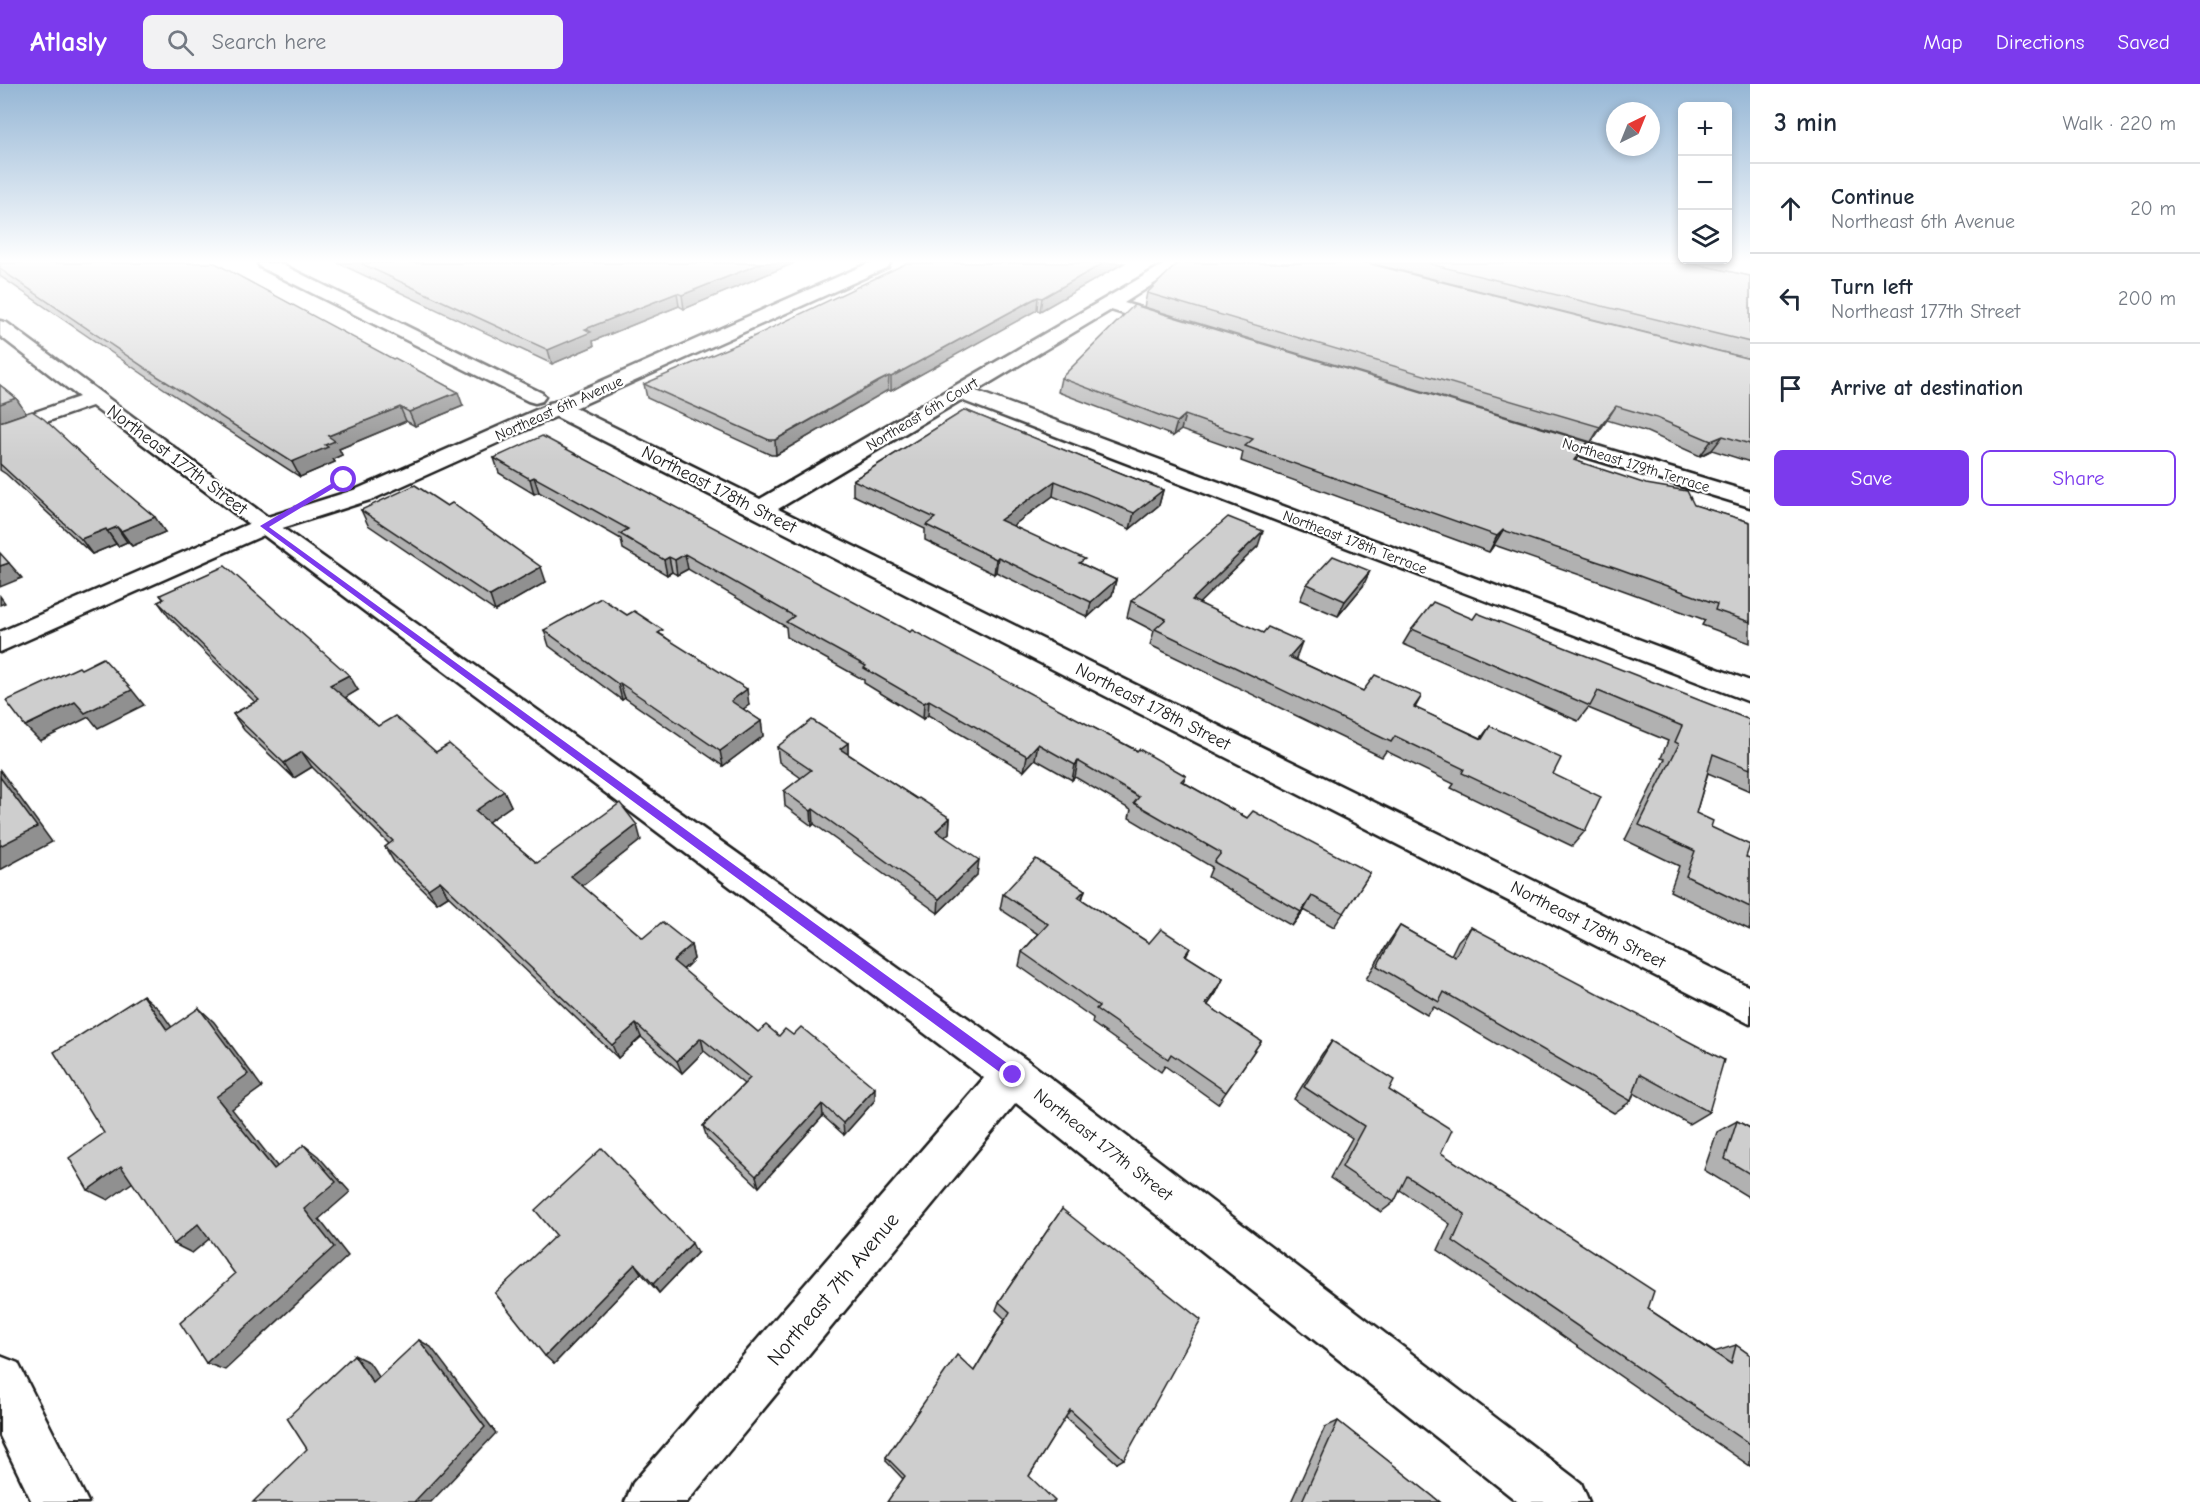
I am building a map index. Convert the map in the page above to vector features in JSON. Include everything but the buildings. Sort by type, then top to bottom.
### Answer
[{"type":"street","name":"Northeast 177th Street","points":[[3,329],[264,526],[1013,1075],[1562,1502]]},
{"type":"street","name":"Northeast 178th Street","points":[[407,329],[550,397],[759,510],[1750,1006]]},
{"type":"street","name":"Northeast 6th Avenue","points":[[579,377],[690,329]]},
{"type":"street","name":"Northeast 6th Avenue","points":[[264,526],[365,494],[550,397],[718,329]]},
{"type":"street","name":"Northeast 6th Court","points":[[759,510],[1066,329]]},
{"type":"street","name":"Northeast 178th Terrace","points":[[960,392],[1750,692]]},
{"type":"street","name":"Northeast 6th Avenue","points":[[515,406],[550,397]]},
{"type":"street","points":[[0,431],[96,398]]},
{"type":"street","name":"Northeast 179th Terrace","points":[[1521,430],[1750,500]]},
{"type":"street","name":"Northeast 6th Avenue","points":[[0,643],[264,526],[344,480],[411,451]]},
{"type":"street","name":"Northeast 7th Avenue","points":[[652,1502],[1013,1075]]},
{"type":"street","points":[[0,1382],[61,1502]]},
{"type":"route","points":[[344,480],[264,526],[1013,1075]]}]
